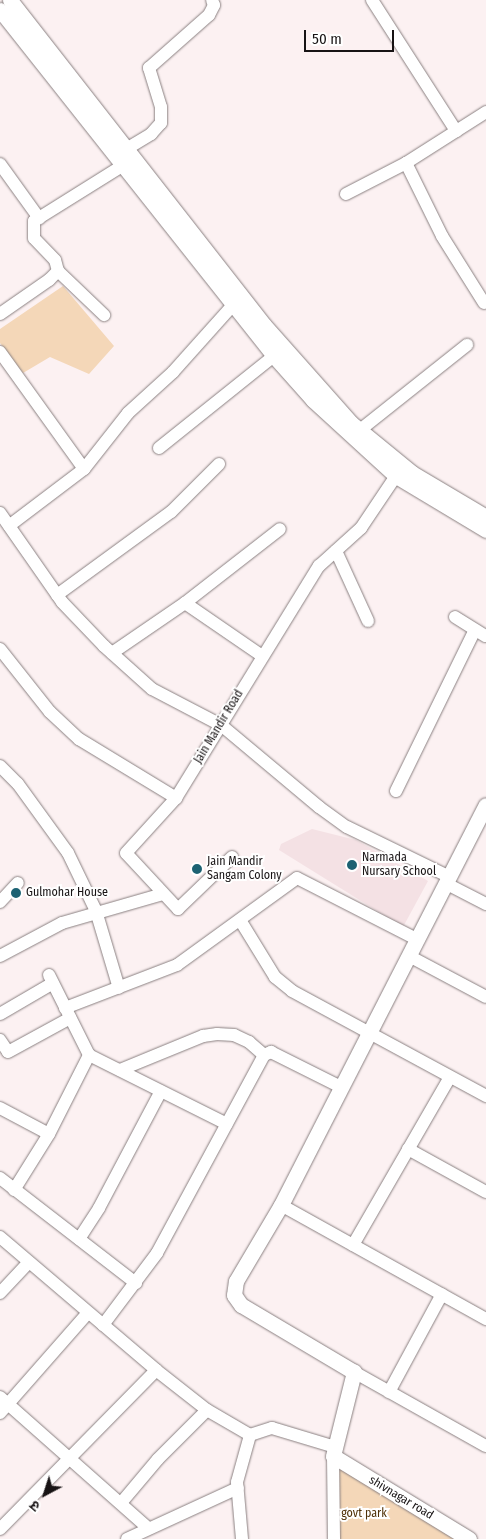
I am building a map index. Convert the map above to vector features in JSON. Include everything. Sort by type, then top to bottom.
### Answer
[{"type":"street","points":[[10,0],[121,157],[274,356],[353,440],[396,476],[486,530]]},
{"type":"street","points":[[104,315],[58,271],[55,260],[34,238],[32,227],[39,218],[151,134],[161,123],[161,107],[150,68],[209,15],[214,5],[212,0]]},
{"type":"street","points":[[378,2],[456,131]]},
{"type":"street","points":[[0,10],[121,157],[264,325],[360,430],[412,472],[486,517]]},
{"type":"street","points":[[346,194],[406,163],[486,112]]},
{"type":"street","points":[[406,163],[442,236],[484,303]]},
{"type":"street","points":[[0,164],[39,218]]},
{"type":"street","points":[[0,314],[49,280],[58,271]]},
{"type":"street","points":[[233,305],[173,372],[128,413],[84,469],[3,519],[57,595],[112,653],[152,689],[221,725],[319,808],[347,827],[449,881],[486,904]]},
{"type":"street","points":[[360,430],[467,345]]},
{"type":"street","points":[[0,352],[84,469]]},
{"type":"street","points":[[159,448],[274,356]]},
{"type":"street","points":[[57,595],[171,512],[219,464]]},
{"type":"street","name":"Jain Mandir Road","points":[[232,857],[178,909],[126,853],[176,798],[319,566],[361,528],[396,476]]},
{"type":"street","points":[[112,653],[185,603],[280,529]]},
{"type":"street","points":[[336,551],[368,621]]},
{"type":"street","points":[[185,603],[262,656]]},
{"type":"street","points":[[396,791],[481,633],[455,617]]},
{"type":"street","points":[[0,649],[50,712],[79,739],[176,798]]},
{"type":"street","points":[[0,766],[18,784],[68,853],[96,911],[119,988]]},
{"type":"street","points":[[486,805],[449,881],[281,1204],[236,1281],[234,1295],[241,1305],[354,1372],[486,1446]]},
{"type":"street","points":[[0,1040],[8,1052],[68,1013],[119,988],[177,965],[297,878],[418,940]]},
{"type":"street","points":[[0,902],[18,883]]},
{"type":"street","points":[[0,956],[43,932],[96,911],[163,894]]},
{"type":"street","points":[[240,920],[275,977],[292,991],[368,1034],[486,1096]]},
{"type":"street","points":[[409,956],[486,997]]},
{"type":"street","points":[[0,1014],[51,979],[89,1054],[227,1124]]},
{"type":"street","points":[[120,1070],[203,1036],[217,1034],[234,1035],[249,1042],[264,1055]]},
{"type":"street","points":[[103,1325],[157,1253],[264,1055],[270,1052],[341,1087]]},
{"type":"street","points":[[14,1190],[49,1134],[89,1054]]},
{"type":"street","points":[[353,1245],[450,1077]]},
{"type":"street","points":[[79,1239],[99,1208],[161,1091]]},
{"type":"street","points":[[0,1108],[49,1134]]},
{"type":"street","points":[[408,1149],[486,1192]]},
{"type":"street","points":[[0,1178],[136,1283]]},
{"type":"street","points":[[281,1204],[486,1319]]},
{"type":"street","points":[[0,1238],[156,1370],[207,1410],[250,1435],[272,1428],[334,1452]]},
{"type":"street","points":[[0,1292],[29,1262]]},
{"type":"street","points":[[389,1392],[442,1294]]},
{"type":"street","points":[[88,1313],[2,1405],[70,1457],[152,1531]]},
{"type":"street","points":[[0,1529],[156,1370]]},
{"type":"street","points":[[334,1539],[334,1452],[354,1372]]},
{"type":"street","points":[[121,1503],[158,1459],[207,1410]]},
{"type":"street","points":[[242,1539],[238,1488],[250,1435]]},
{"type":"street","name":"shivnagar road","points":[[334,1452],[469,1539]]},
{"type":"street","points":[[127,1539],[152,1531],[238,1488]]},
{"type":"shaded area","name":"Narmada Nursary School","points":[[312,829],[356,840],[428,881],[403,927],[279,850],[281,844]]},
{"type":"green space","points":[[63,286],[114,346],[89,374],[50,357],[23,373],[0,343],[0,329]]},
{"type":"green space","name":"govt park","points":[[336,1465],[454,1539],[339,1539]]},
{"type":"place","name":"Narmada Nursary School","points":[[352,865]]},
{"type":"place","name":"Jain Mandir Sangam Colony","points":[[197,869]]},
{"type":"place","name":"Gulmohar House","points":[[16,893]]}]
